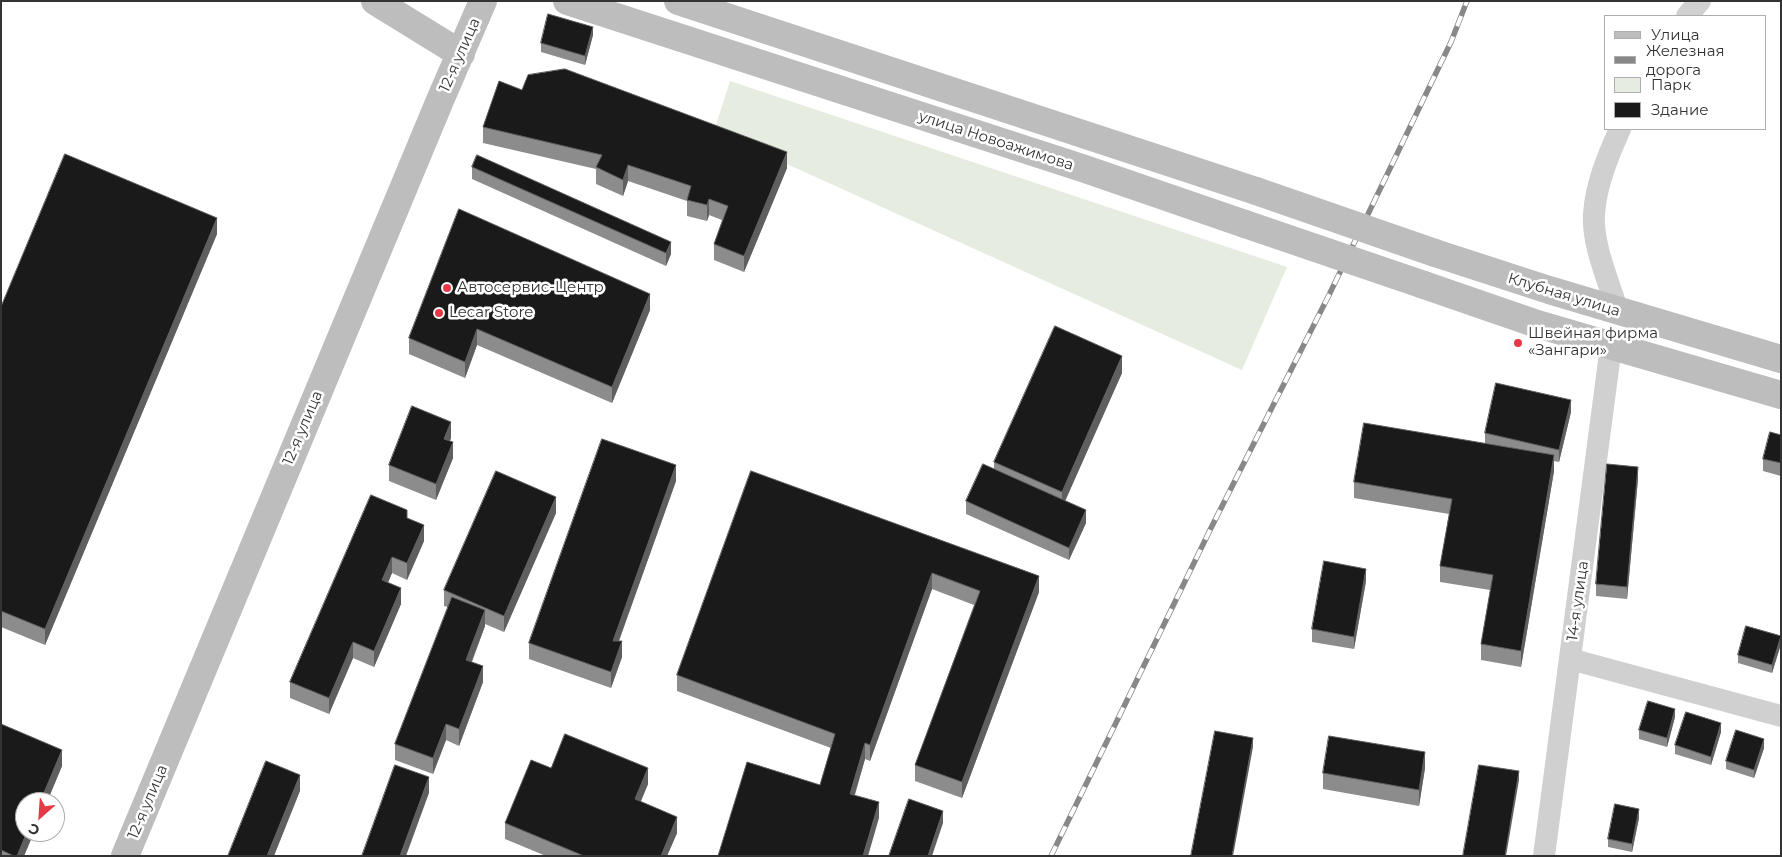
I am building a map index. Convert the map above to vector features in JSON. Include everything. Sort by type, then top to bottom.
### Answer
[{"type":"main road","points":[[375,1],[461,54]]},
{"type":"main road","name":"12-я улица","points":[[126,856],[483,1]]},
{"type":"main road","name":"улица Новоажимова","points":[[567,1],[1072,165],[1537,324],[1611,346]]},
{"type":"main road","name":"Клубная улица","points":[[678,1],[1256,191],[1435,253],[1618,312],[1781,359]]},
{"type":"main road","points":[[1618,312],[1611,346],[1781,395]]},
{"type":"street","points":[[1688,15],[1700,1]]},
{"type":"street","points":[[1618,312],[1596,244],[1594,215],[1604,166],[1620,130]]},
{"type":"street","name":"14-я улица","points":[[1544,856],[1611,346]]},
{"type":"street","points":[[1570,658],[1781,716]]},
{"type":"green space","points":[[730,81],[1287,267],[1242,370],[714,131]]},
{"type":"building","points":[[548,14],[593,27],[585,56],[541,43]]},
{"type":"building","points":[[565,69],[787,152],[744,256],[714,244],[728,206],[709,199],[707,205],[687,200],[691,186],[628,165],[623,180],[596,167],[602,155],[483,127],[499,81],[522,90],[528,75]]},
{"type":"building","points":[[65,154],[217,218],[45,629],[1,611],[1,307]]},
{"type":"building","points":[[477,155],[671,242],[666,253],[472,167]]},
{"type":"building","points":[[459,209],[650,294],[612,387],[477,329],[465,362],[409,338]]},
{"type":"building","points":[[1055,326],[1122,356],[1062,492],[994,462]]},
{"type":"building","points":[[1496,383],[1571,400],[1559,450],[1485,433]]},
{"type":"building","points":[[412,406],[451,422],[444,439],[453,442],[436,484],[389,465]]},
{"type":"building","points":[[1364,423],[1554,455],[1521,651],[1481,644],[1493,575],[1440,566],[1452,499],[1354,482]]},
{"type":"building","points":[[1770,432],[1781,435],[1781,463],[1763,459]]},
{"type":"building","points":[[602,439],[676,465],[613,641],[622,641],[611,672],[529,643]]},
{"type":"building","points":[[983,464],[1086,510],[1069,548],[966,501]]},
{"type":"building","points":[[1607,464],[1638,467],[1627,587],[1596,584]]},
{"type":"building","points":[[496,471],[556,497],[504,616],[444,590]]},
{"type":"building","points":[[751,471],[1039,576],[962,782],[915,765],[980,591],[932,573],[870,745],[865,743],[850,794],[879,802],[863,856],[718,856],[747,762],[820,785],[835,734],[677,675]]},
{"type":"building","points":[[371,495],[407,510],[407,518],[424,525],[407,563],[392,557],[382,580],[401,588],[374,651],[353,642],[329,698],[290,682]]},
{"type":"building","points":[[1324,561],[1366,569],[1354,637],[1312,629]]},
{"type":"building","points":[[452,597],[485,610],[466,660],[483,666],[459,729],[446,724],[433,758],[395,744]]},
{"type":"building","points":[[1746,626],[1781,636],[1772,665],[1738,655]]},
{"type":"building","points":[[1648,701],[1675,709],[1667,738],[1639,730]]},
{"type":"building","points":[[1686,712],[1721,723],[1711,757],[1675,745]]},
{"type":"building","points":[[1,724],[62,750],[44,792],[15,792],[15,842],[23,842],[17,856],[1,850]]},
{"type":"building","points":[[1736,730],[1764,739],[1754,770],[1726,761]]},
{"type":"building","points":[[1215,731],[1253,738],[1232,856],[1191,856]]},
{"type":"building","points":[[565,734],[648,768],[635,799],[677,817],[661,856],[584,856],[505,823],[531,760],[551,768]]},
{"type":"building","points":[[1329,736],[1425,752],[1419,790],[1323,773]]},
{"type":"building","points":[[266,761],[300,775],[267,856],[228,856]]},
{"type":"building","points":[[395,765],[429,777],[400,856],[362,856]]},
{"type":"building","points":[[1479,765],[1519,771],[1505,856],[1463,856]]},
{"type":"building","points":[[909,799],[943,811],[928,856],[889,856]]},
{"type":"building","points":[[1615,804],[1639,809],[1632,844],[1608,839]]},
{"type":"railway","points":[[1051,856],[1212,526],[1329,295],[1451,42],[1467,1]]},
{"type":"place","name":"Автосервис-Центр","points":[[447,288]]},
{"type":"place","name":"Lecar Store","points":[[439,313]]},
{"type":"place","name":"Швейная фирма «Зангари»","points":[[1518,343]]}]
